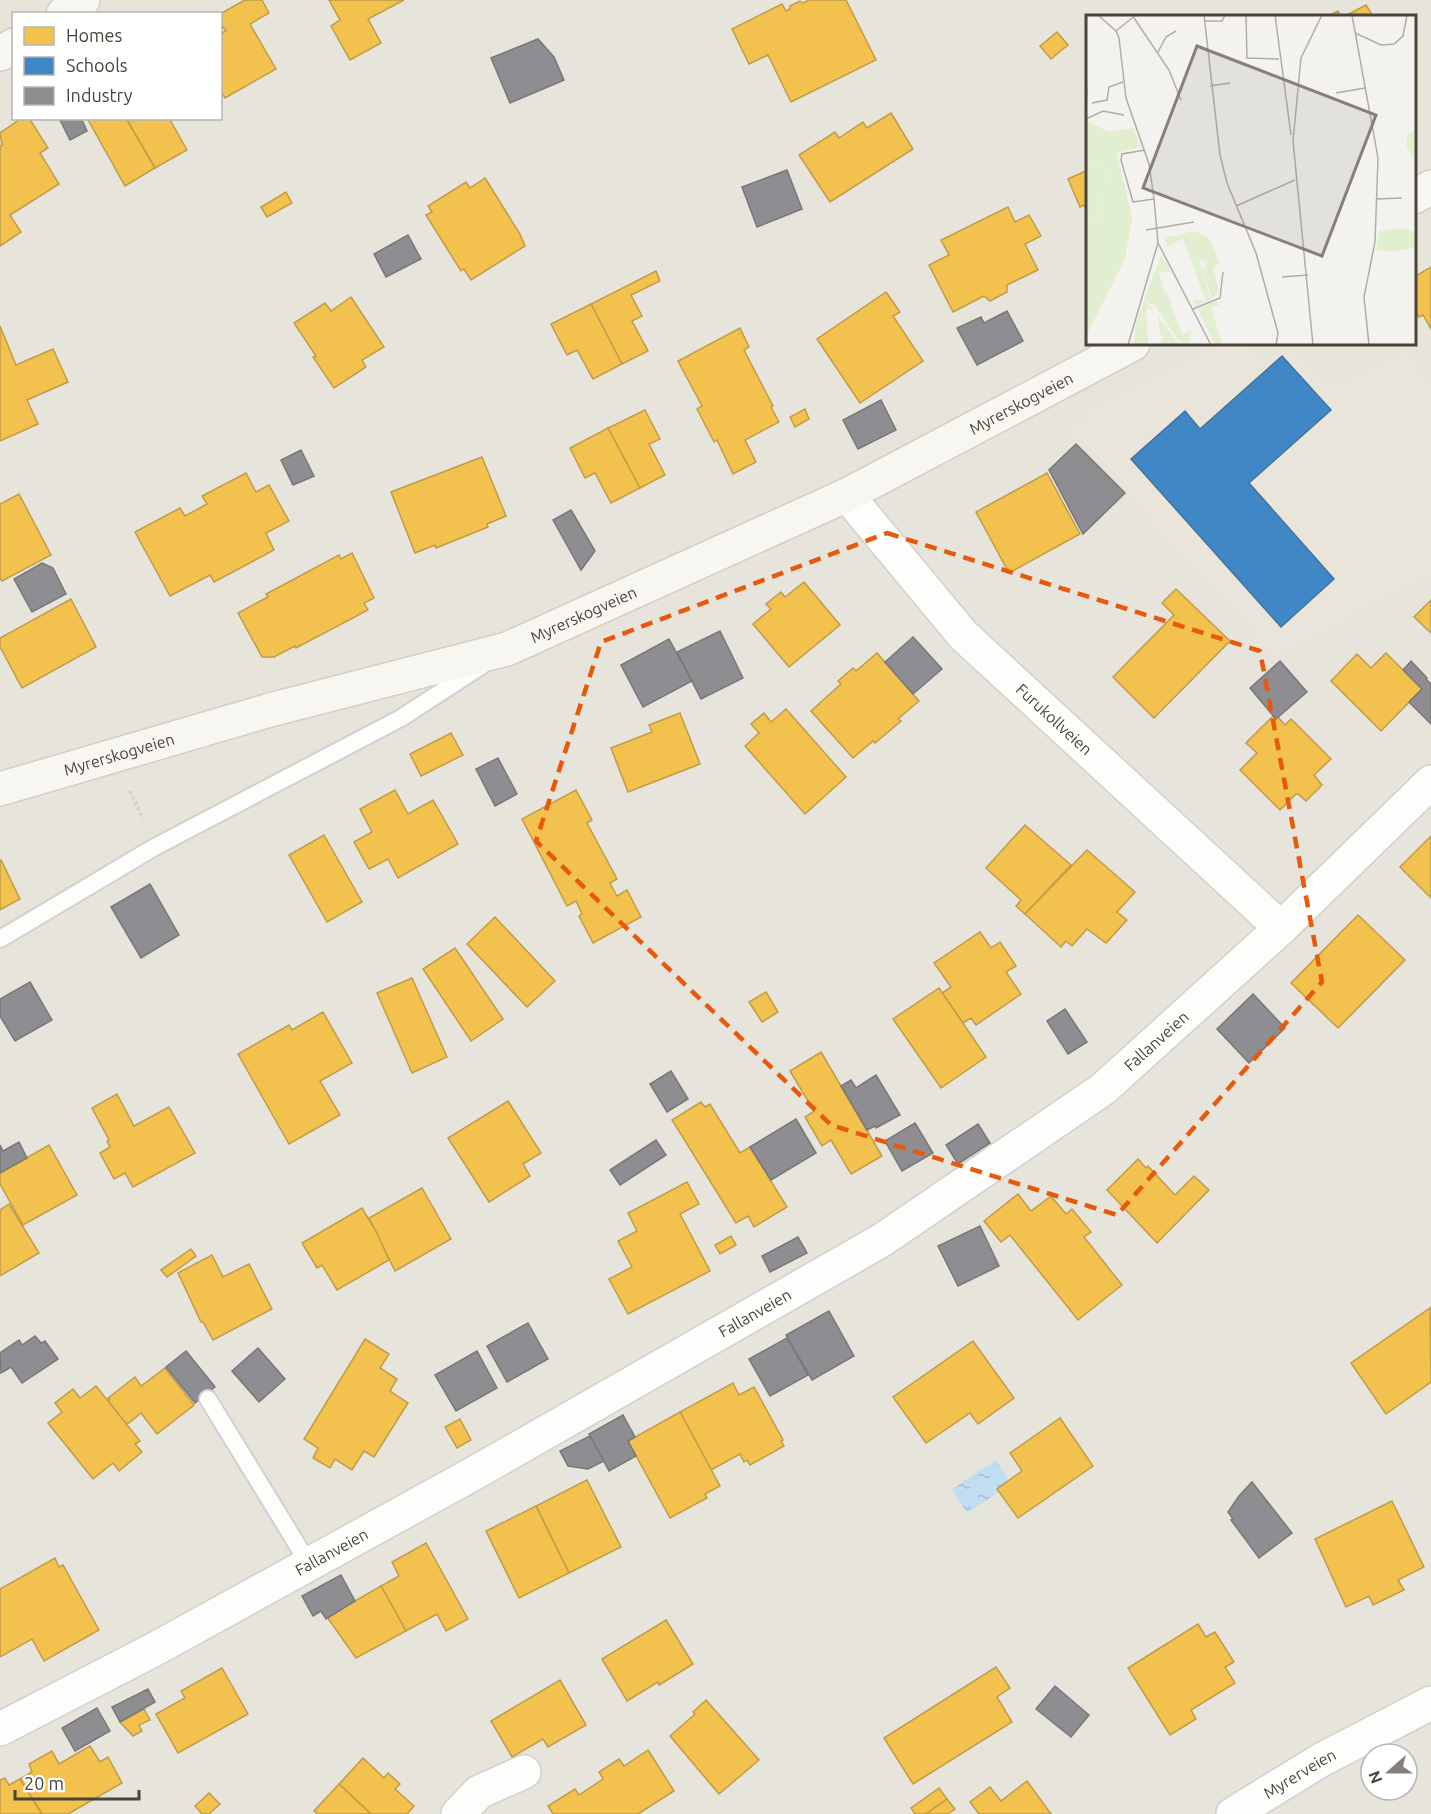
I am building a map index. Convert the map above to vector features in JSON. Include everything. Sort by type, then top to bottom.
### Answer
[{"type":"street","points":[[66,12],[83,0]]},
{"type":"street","points":[[1416,195],[1431,187]]},
{"type":"street","name":"Myrerskogveien","points":[[0,789],[270,710],[507,649],[847,495],[1130,345]]},
{"type":"street","name":"Furukollveien","points":[[847,495],[963,635],[1281,928]]},
{"type":"street","name":"Fallanveien","points":[[0,1729],[155,1649],[480,1470],[882,1240],[1103,1089],[1281,928],[1431,782]]},
{"type":"street","name":"Myrerveien","points":[[1233,1814],[1321,1760],[1431,1703]]},
{"type":"street","points":[[458,1814],[479,1792],[524,1772]]},
{"type":"lane","points":[[0,939],[153,848],[401,718],[507,649]]},
{"type":"lane","points":[[208,1399],[309,1564]]},
{"type":"highlighted area","points":[[887,533],[1260,651],[1322,982],[1117,1215],[831,1125],[536,841],[601,642]]},
{"type":"shaded area","points":[[0,0],[1431,0],[1431,1814],[0,1814]]},
{"type":"shaded area","points":[[1216,345],[1254,345],[1261,357],[1292,350],[1325,385],[1334,386],[1408,352],[1431,390],[1431,573],[1276,657],[1194,566],[1076,444],[1069,428],[1086,419],[1084,412]]},
{"type":"water","points":[[996,1460],[1011,1484],[967,1513],[952,1489]]},
{"type":"building: Homes","points":[[245,0],[262,0],[269,13],[250,24],[276,69],[225,98],[222,93],[222,33],[226,31],[222,26],[222,13]]},
{"type":"building: Homes","points":[[329,0],[404,0],[368,19],[381,43],[350,60],[331,26],[340,20]]},
{"type":"building: Homes","points":[[809,0],[846,0],[876,60],[791,102],[768,55],[749,64],[732,29],[782,4],[786,11],[800,1],[803,3]]},
{"type":"building: Homes","points":[[1366,5],[1372,15],[1347,15]]},
{"type":"building: Homes","points":[[1057,32],[1068,45],[1051,59],[1040,46]]},
{"type":"building: Homes","points":[[891,113],[913,149],[830,202],[799,155],[835,132],[839,138],[863,122],[867,128]]},
{"type":"building: Homes","points":[[19,120],[30,120],[48,148],[40,153],[59,184],[10,215],[21,232],[0,246],[0,146],[2,145],[0,133]]},
{"type":"building: Homes","points":[[88,120],[127,120],[155,168],[125,186]]},
{"type":"building: Homes","points":[[127,120],[170,120],[187,150],[155,168]]},
{"type":"building: Homes","points":[[1086,171],[1086,208],[1084,205],[1080,207],[1068,179]]},
{"type":"building: Homes","points":[[485,178],[525,246],[471,280],[464,269],[461,271],[426,215],[432,212],[428,206],[466,182],[470,188]]},
{"type":"building: Homes","points":[[286,192],[292,203],[267,217],[261,207]]},
{"type":"building: Homes","points":[[1008,207],[1015,222],[1029,215],[1041,236],[1025,244],[1038,270],[1007,285],[1007,292],[990,301],[984,296],[953,312],[929,265],[949,255],[941,240]]},
{"type":"building: Homes","points":[[1431,267],[1431,329],[1423,315],[1419,317],[1416,312],[1416,276]]},
{"type":"building: Homes","points":[[656,271],[660,281],[631,295],[642,316],[632,321],[648,351],[622,364],[591,304]]},
{"type":"building: Homes","points":[[886,292],[900,312],[893,316],[923,361],[860,403],[817,339]]},
{"type":"building: Homes","points":[[351,297],[384,347],[362,360],[366,367],[334,388],[294,323],[325,303],[331,311]]},
{"type":"building: Homes","points":[[591,304],[622,364],[593,379],[577,350],[567,355],[551,324]]},
{"type":"building: Homes","points":[[0,326],[16,365],[53,349],[68,382],[27,400],[38,424],[0,441]]},
{"type":"building: Homes","points":[[740,328],[749,347],[744,350],[779,422],[745,440],[756,462],[733,474],[717,440],[714,442],[697,409],[702,406],[678,361]]},
{"type":"building: Homes","points":[[805,409],[809,419],[795,427],[790,417]]},
{"type":"building: Homes","points":[[645,410],[660,439],[649,444],[665,475],[640,488],[608,428]]},
{"type":"building: Homes","points":[[608,428],[640,488],[611,503],[595,473],[585,478],[570,448]]},
{"type":"building: Homes","points":[[482,457],[506,516],[487,524],[488,527],[436,548],[435,545],[415,553],[391,492]]},
{"type":"building: Homes","points":[[246,473],[256,492],[269,485],[289,521],[266,533],[274,550],[214,582],[210,575],[170,596],[135,532],[180,508],[185,516],[207,504],[202,496]]},
{"type":"building: Homes","points":[[1047,473],[1080,534],[1009,573],[976,512]]},
{"type":"building: Homes","points":[[19,494],[51,555],[2,581],[0,578],[0,504]]},
{"type":"building: Homes","points":[[352,553],[374,598],[364,603],[368,610],[296,648],[295,646],[274,657],[262,657],[238,613],[268,597],[266,594],[339,555],[341,559]]},
{"type":"building: Homes","points":[[804,582],[840,625],[789,667],[753,624],[771,609],[766,604],[781,592],[785,597]]},
{"type":"building: Homes","points":[[1176,589],[1230,641],[1154,718],[1113,677],[1174,615],[1162,603]]},
{"type":"building: Homes","points":[[71,599],[96,647],[22,688],[0,647],[0,638]]},
{"type":"building: Homes","points":[[1431,600],[1431,633],[1414,617]]},
{"type":"building: Homes","points":[[877,653],[919,701],[898,719],[901,721],[853,758],[811,711],[841,684],[838,681],[853,668],[856,671]]},
{"type":"building: Homes","points":[[1386,653],[1422,689],[1381,731],[1331,681],[1357,654],[1371,668]]},
{"type":"building: Homes","points":[[786,709],[846,777],[805,814],[745,746],[759,733],[751,724],[764,713],[771,722]]},
{"type":"building: Homes","points":[[680,713],[700,764],[628,792],[611,748],[652,732],[649,725]]},
{"type":"building: Homes","points":[[1275,714],[1285,725],[1291,719],[1331,759],[1314,775],[1322,785],[1306,801],[1296,794],[1280,810],[1240,770],[1257,753],[1246,743]]},
{"type":"building: Homes","points":[[451,733],[463,755],[421,776],[410,754]]},
{"type":"building: Homes","points":[[395,790],[408,814],[433,800],[458,844],[398,878],[388,859],[369,869],[354,842],[372,832],[360,809]]},
{"type":"building: Homes","points":[[576,790],[592,820],[587,823],[617,879],[610,883],[617,896],[627,890],[641,917],[593,943],[579,916],[582,914],[576,901],[567,906],[522,819]]},
{"type":"building: Homes","points":[[1025,825],[1071,865],[1025,914],[1016,906],[1021,900],[986,868]]},
{"type":"building: Homes","points":[[324,835],[362,902],[327,922],[289,855]]},
{"type":"building: Homes","points":[[1431,836],[1431,898],[1400,867]]},
{"type":"building: Homes","points":[[1087,850],[1135,892],[1117,912],[1127,920],[1106,943],[1087,929],[1072,946],[1066,941],[1061,947],[1025,914]]},
{"type":"building: Homes","points":[[0,861],[20,899],[0,910]]},
{"type":"building: Homes","points":[[1358,915],[1405,960],[1338,1028],[1291,983]]},
{"type":"building: Homes","points":[[495,917],[555,981],[527,1007],[467,944]]},
{"type":"building: Homes","points":[[980,932],[991,948],[1000,942],[1016,966],[1006,972],[1021,994],[976,1025],[971,1018],[963,1023],[942,993],[951,987],[934,963]]},
{"type":"building: Homes","points":[[455,948],[503,1019],[471,1041],[423,969]]},
{"type":"building: Homes","points":[[412,978],[447,1057],[412,1073],[377,993]]},
{"type":"building: Homes","points":[[939,988],[986,1057],[941,1088],[893,1019]]},
{"type":"building: Homes","points":[[766,992],[778,1012],[762,1022],[749,1002]]},
{"type":"building: Homes","points":[[323,1012],[352,1063],[320,1081],[340,1115],[289,1144],[238,1054],[289,1025],[292,1030]]},
{"type":"building: Homes","points":[[821,1052],[882,1156],[851,1174],[831,1140],[822,1146],[805,1117],[814,1111],[790,1071]]},
{"type":"building: Homes","points":[[117,1094],[134,1126],[169,1107],[195,1153],[133,1187],[125,1173],[114,1179],[100,1153],[110,1147],[107,1141],[109,1140],[92,1108]]},
{"type":"building: Homes","points":[[508,1101],[541,1153],[523,1164],[530,1176],[489,1202],[448,1138]]},
{"type":"building: Homes","points":[[701,1102],[705,1107],[710,1104],[740,1153],[750,1147],[787,1207],[754,1227],[748,1216],[736,1223],[672,1120]]},
{"type":"building: Homes","points":[[49,1145],[77,1195],[23,1225],[0,1184],[0,1173]]},
{"type":"building: Homes","points":[[1138,1159],[1146,1168],[1148,1166],[1175,1195],[1194,1176],[1209,1190],[1157,1243],[1107,1190]]},
{"type":"building: Homes","points":[[687,1182],[699,1204],[680,1214],[710,1271],[628,1314],[609,1279],[632,1267],[618,1241],[637,1231],[628,1213]]},
{"type":"building: Homes","points":[[422,1188],[451,1239],[395,1271],[369,1218]]},
{"type":"building: Homes","points":[[1018,1194],[1031,1211],[1051,1196],[1066,1214],[1072,1209],[1091,1232],[1084,1237],[1122,1285],[1078,1320],[1010,1235],[1001,1242],[984,1221]]},
{"type":"building: Homes","points":[[9,1204],[39,1253],[0,1276],[0,1210]]},
{"type":"building: Homes","points":[[362,1208],[389,1260],[337,1290],[322,1265],[317,1268],[302,1243]]},
{"type":"building: Homes","points":[[731,1236],[736,1245],[720,1254],[715,1245]]},
{"type":"building: Homes","points":[[191,1249],[196,1256],[167,1277],[161,1270]]},
{"type":"building: Homes","points":[[212,1255],[223,1277],[249,1264],[272,1309],[213,1340],[201,1322],[178,1273]]},
{"type":"building: Homes","points":[[1430,1308],[1431,1382],[1386,1414],[1351,1363]]},
{"type":"building: Homes","points":[[365,1339],[389,1354],[380,1368],[397,1379],[390,1391],[408,1403],[374,1457],[364,1451],[352,1470],[335,1459],[330,1468],[313,1458],[318,1448],[304,1439]]},
{"type":"building: Homes","points":[[973,1341],[1014,1398],[978,1424],[970,1413],[926,1443],[893,1397]]},
{"type":"building: Homes","points":[[165,1368],[194,1405],[157,1434],[141,1413],[129,1423],[125,1423],[108,1398],[135,1377],[141,1386]]},
{"type":"building: Homes","points":[[733,1383],[739,1395],[754,1387],[783,1440],[781,1441],[784,1446],[750,1465],[747,1460],[744,1462],[740,1454],[711,1470],[680,1412]]},
{"type":"building: Homes","points":[[96,1386],[140,1441],[135,1444],[142,1452],[119,1471],[113,1463],[93,1479],[48,1423],[62,1412],[55,1403],[73,1389],[80,1398]]},
{"type":"building: Homes","points":[[680,1412],[720,1486],[705,1494],[707,1498],[670,1518],[628,1441]]},
{"type":"building: Homes","points":[[1060,1418],[1093,1466],[1018,1518],[997,1489],[1022,1471],[1010,1453]]},
{"type":"building: Homes","points":[[460,1419],[471,1440],[457,1448],[445,1427]]},
{"type":"building: Homes","points":[[587,1480],[621,1547],[569,1573],[536,1506]]},
{"type":"building: Homes","points":[[1392,1501],[1424,1567],[1398,1580],[1404,1590],[1373,1605],[1369,1596],[1346,1607],[1315,1539]]},
{"type":"building: Homes","points":[[536,1506],[569,1573],[519,1598],[486,1531]]},
{"type":"building: Homes","points":[[426,1543],[468,1619],[446,1631],[437,1614],[406,1631],[381,1586],[399,1576],[392,1562]]},
{"type":"building: Homes","points":[[55,1558],[59,1567],[63,1565],[99,1630],[44,1661],[32,1639],[0,1657],[0,1589]]},
{"type":"building: Homes","points":[[381,1586],[406,1631],[356,1658],[327,1617]]},
{"type":"building: Homes","points":[[666,1620],[693,1664],[627,1701],[602,1659]]},
{"type":"building: Homes","points":[[1198,1624],[1206,1637],[1215,1632],[1234,1662],[1225,1667],[1235,1683],[1191,1710],[1196,1719],[1170,1735],[1128,1668]]},
{"type":"building: Homes","points":[[996,1667],[1010,1688],[997,1697],[1012,1722],[913,1784],[884,1738]]},
{"type":"building: Homes","points":[[222,1668],[248,1714],[178,1753],[156,1714],[185,1698],[181,1691]]},
{"type":"building: Homes","points":[[560,1680],[586,1725],[548,1747],[543,1739],[512,1757],[491,1721]]},
{"type":"building: Homes","points":[[706,1700],[759,1760],[719,1794],[670,1736],[695,1714],[693,1712]]},
{"type":"building: Homes","points":[[144,1709],[150,1720],[139,1725],[142,1731],[133,1736],[120,1722]]},
{"type":"building: Homes","points":[[90,1746],[100,1762],[108,1757],[122,1783],[68,1814],[42,1814],[20,1779],[32,1772],[29,1764],[52,1751],[59,1764]]},
{"type":"building: Homes","points":[[648,1750],[674,1791],[638,1814],[553,1814],[548,1806],[575,1789],[579,1795],[603,1779],[599,1772],[619,1759],[624,1766]]},
{"type":"building: Homes","points":[[363,1758],[384,1778],[388,1773],[400,1784],[395,1789],[414,1806],[407,1814],[371,1814],[339,1784]]},
{"type":"building: Homes","points":[[5,1778],[9,1785],[20,1779],[42,1814],[0,1814],[0,1780]]},
{"type":"building: Homes","points":[[1027,1781],[1051,1814],[979,1814],[970,1802],[990,1787],[1001,1801]]},
{"type":"building: Homes","points":[[339,1784],[371,1814],[318,1814],[314,1811]]},
{"type":"building: Homes","points":[[939,1788],[947,1799],[926,1814],[915,1814],[911,1808]]},
{"type":"building: Homes","points":[[209,1793],[220,1804],[209,1814],[202,1814],[195,1806]]},
{"type":"building: Homes","points":[[947,1799],[955,1809],[948,1814],[926,1814]]},
{"type":"building: Schools","points":[[1282,356],[1331,410],[1249,483],[1334,579],[1281,627],[1131,459],[1185,411],[1200,429]]},
{"type":"building: Industry","points":[[538,39],[554,57],[564,80],[510,103],[491,58]]},
{"type":"building: Industry","points":[[60,120],[82,120],[87,131],[70,140]]},
{"type":"building: Industry","points":[[787,170],[802,209],[757,227],[742,187]]},
{"type":"building: Industry","points":[[408,235],[421,259],[386,277],[374,254]]},
{"type":"building: Industry","points":[[1007,311],[1023,341],[977,365],[957,328],[981,317],[984,323]]},
{"type":"building: Industry","points":[[881,400],[896,430],[858,449],[843,420]]},
{"type":"building: Industry","points":[[1076,444],[1125,493],[1083,534],[1049,470]]},
{"type":"building: Industry","points":[[301,450],[314,476],[293,485],[281,460]]},
{"type":"building: Industry","points":[[571,510],[595,551],[581,570],[553,520]]},
{"type":"building: Industry","points":[[42,563],[53,568],[66,594],[32,612],[14,579]]},
{"type":"building: Industry","points":[[720,631],[743,678],[701,699],[677,652]]},
{"type":"building: Industry","points":[[913,637],[942,669],[913,694],[885,662]]},
{"type":"building: Industry","points":[[669,639],[692,681],[643,707],[621,665]]},
{"type":"building: Industry","points":[[1280,661],[1307,692],[1276,719],[1250,688]]},
{"type":"building: Industry","points":[[1411,661],[1431,684],[1431,724],[1409,702],[1422,689],[1403,670]]},
{"type":"building: Industry","points":[[498,758],[517,794],[495,806],[476,769]]},
{"type":"building: Industry","points":[[150,884],[179,935],[141,958],[111,907]]},
{"type":"building: Industry","points":[[30,982],[52,1020],[15,1041],[0,1016],[0,999]]},
{"type":"building: Industry","points":[[1253,994],[1285,1028],[1249,1063],[1217,1029]]},
{"type":"building: Industry","points":[[1065,1009],[1087,1042],[1068,1054],[1047,1021]]},
{"type":"building: Industry","points":[[671,1071],[688,1099],[667,1112],[650,1084]]},
{"type":"building: Industry","points":[[876,1075],[900,1115],[876,1128],[875,1126],[867,1130],[841,1086],[851,1080],[856,1088]]},
{"type":"building: Industry","points":[[796,1119],[816,1153],[771,1180],[750,1147]]},
{"type":"building: Industry","points":[[915,1123],[933,1153],[902,1171],[885,1141]]},
{"type":"building: Industry","points":[[978,1124],[990,1143],[958,1164],[946,1145]]},
{"type":"building: Industry","points":[[656,1140],[666,1155],[620,1185],[610,1170]]},
{"type":"building: Industry","points":[[19,1142],[27,1158],[0,1173],[0,1145],[3,1151]]},
{"type":"building: Industry","points":[[980,1226],[999,1266],[958,1286],[938,1246]]},
{"type":"building: Industry","points":[[798,1237],[807,1253],[770,1272],[762,1256]]},
{"type":"building: Industry","points":[[829,1311],[854,1356],[812,1380],[786,1335]]},
{"type":"building: Industry","points":[[528,1323],[548,1359],[507,1382],[487,1346]]},
{"type":"building: Industry","points":[[35,1336],[41,1343],[45,1341],[58,1359],[22,1383],[11,1367],[1,1373],[0,1353],[19,1340],[22,1345]]},
{"type":"building: Industry","points":[[787,1338],[808,1375],[770,1396],[749,1359]]},
{"type":"building: Industry","points":[[258,1348],[285,1379],[259,1402],[232,1371]]},
{"type":"building: Industry","points":[[186,1351],[215,1387],[195,1403],[166,1367]]},
{"type":"building: Industry","points":[[477,1351],[497,1388],[456,1411],[435,1375]]},
{"type":"building: Industry","points":[[623,1415],[635,1437],[628,1441],[636,1456],[609,1471],[589,1434]]},
{"type":"building: Industry","points":[[590,1436],[604,1461],[588,1469],[568,1466],[560,1451]]},
{"type":"building: Industry","points":[[1252,1482],[1292,1533],[1259,1558],[1231,1520],[1233,1519],[1228,1512]]},
{"type":"building: Industry","points":[[341,1575],[355,1601],[326,1619],[321,1611],[313,1616],[302,1596]]},
{"type":"building: Industry","points":[[1055,1686],[1089,1715],[1071,1737],[1036,1709]]},
{"type":"building: Industry","points":[[148,1689],[155,1702],[120,1722],[112,1707]]},
{"type":"building: Industry","points":[[97,1708],[110,1731],[75,1751],[62,1728]]}]
